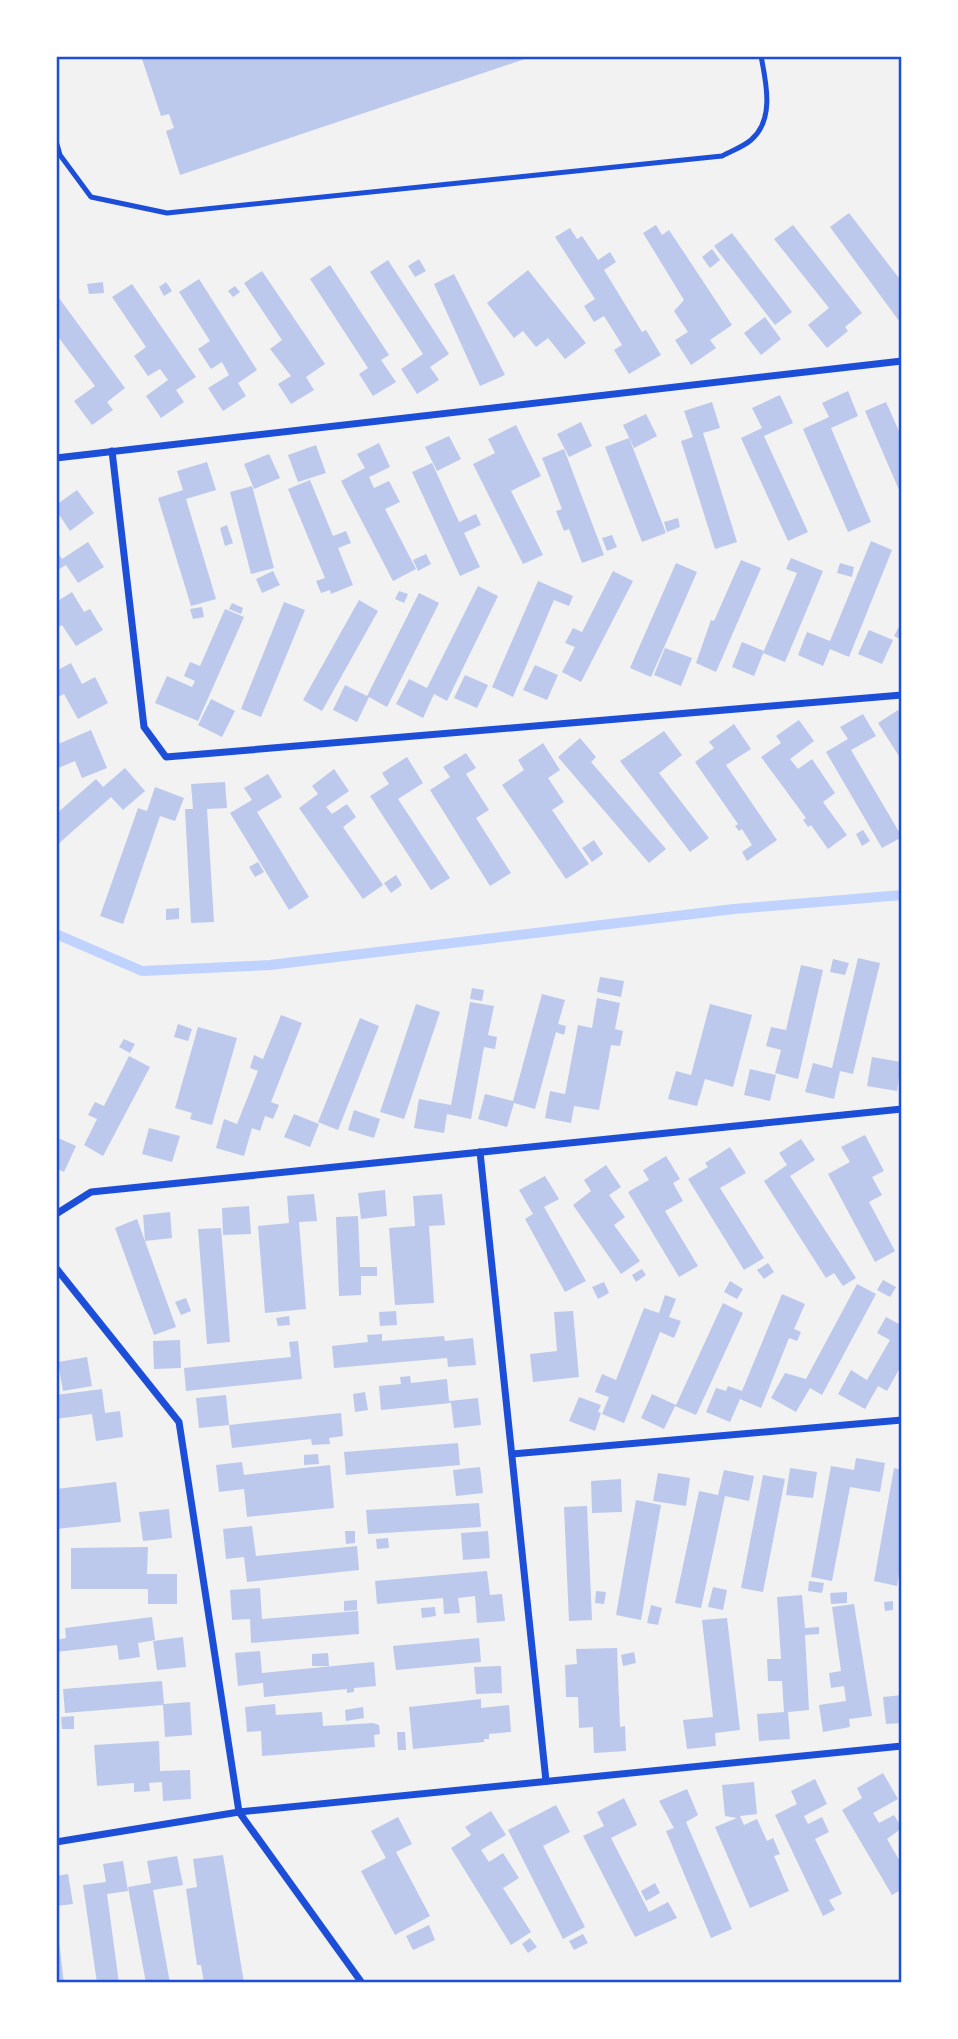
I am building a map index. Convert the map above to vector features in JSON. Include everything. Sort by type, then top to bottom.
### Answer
[{"type":"street","points":[[56,458],[902,361]]},
{"type":"street","points":[[112,451],[144,727],[166,757],[902,695]]},
{"type":"street","points":[[56,1214],[91,1192],[902,1109]]},
{"type":"street","points":[[480,1152],[546,1781]]},
{"type":"street","points":[[56,1268],[179,1422],[239,1812],[362,1983]]},
{"type":"street","points":[[512,1454],[902,1420]]},
{"type":"street","points":[[56,1842],[239,1812],[902,1746]]},
{"type":"lane","points":[[56,141],[60,155],[91,197],[167,214],[722,156],[752,139],[765,118],[767,90],[761,56]]},
{"type":"building","points":[[141,56],[534,56],[180,175],[166,131],[174,128],[169,114],[161,116]]},
{"type":"building","points":[[849,213],[902,282],[902,325],[830,227]]},
{"type":"building","points":[[656,225],[662,235],[669,230],[732,325],[710,340],[716,348],[691,365],[675,340],[688,332],[674,311],[684,300],[643,233]]},
{"type":"building","points":[[793,225],[862,313],[845,327],[848,331],[827,348],[808,325],[829,308],[774,239]]},
{"type":"building","points":[[570,228],[577,239],[582,236],[598,260],[610,252],[616,262],[604,270],[642,332],[646,330],[661,355],[629,374],[614,350],[622,345],[604,316],[594,322],[584,306],[595,299],[555,237]]},
{"type":"building","points":[[732,233],[792,312],[775,325],[714,246]]},
{"type":"building","points":[[712,249],[720,260],[710,268],[702,257]]},
{"type":"building","points":[[419,259],[426,271],[415,277],[408,266]]},
{"type":"building","points":[[388,260],[449,354],[430,367],[439,380],[417,394],[401,369],[423,354],[370,272]]},
{"type":"building","points":[[330,265],[389,355],[381,360],[396,382],[373,396],[359,374],[368,368],[310,279]]},
{"type":"building","points":[[528,270],[586,343],[565,359],[548,338],[536,347],[523,331],[514,338],[487,303]]},
{"type":"building","points":[[262,271],[325,364],[306,377],[314,390],[291,404],[278,384],[291,376],[270,349],[282,340],[244,283]]},
{"type":"building","points":[[454,274],[505,375],[480,386],[434,284]]},
{"type":"building","points":[[199,279],[257,370],[238,383],[246,396],[223,411],[208,388],[229,375],[222,362],[211,369],[198,349],[210,341],[179,292]]},
{"type":"building","points":[[103,282],[104,293],[89,294],[87,284]]},
{"type":"building","points":[[166,282],[172,291],[164,296],[159,287]]},
{"type":"building","points":[[132,284],[196,377],[176,390],[184,402],[161,418],[146,396],[168,380],[160,369],[148,376],[134,356],[146,347],[112,297]]},
{"type":"building","points":[[235,286],[240,292],[233,297],[228,291]]},
{"type":"building","points":[[59,298],[125,388],[107,402],[113,410],[92,425],[74,401],[95,386],[56,334]]},
{"type":"building","points":[[765,317],[781,339],[761,355],[744,333]]},
{"type":"building","points":[[848,391],[858,416],[831,428],[871,522],[848,532],[803,429],[829,417],[822,403]]},
{"type":"building","points":[[780,395],[793,423],[764,436],[808,532],[788,541],[741,438],[762,428],[752,408]]},
{"type":"building","points":[[712,402],[720,428],[703,433],[737,542],[715,549],[681,441],[693,437],[684,411]]},
{"type":"building","points":[[886,402],[902,438],[902,497],[865,411]]},
{"type":"building","points":[[646,414],[657,436],[634,448],[623,425]]},
{"type":"building","points":[[581,422],[592,446],[569,457],[557,434]]},
{"type":"building","points":[[516,425],[541,476],[511,491],[543,555],[523,564],[473,464],[495,453],[488,439]]},
{"type":"building","points":[[449,436],[461,459],[437,471],[425,447]]},
{"type":"building","points":[[629,438],[666,533],[642,542],[605,447]]},
{"type":"building","points":[[379,443],[390,467],[369,477],[374,488],[389,481],[400,502],[385,509],[416,569],[393,581],[341,481],[365,468],[357,454]]},
{"type":"building","points":[[316,445],[326,473],[298,482],[288,455]]},
{"type":"building","points":[[564,449],[604,555],[582,563],[569,529],[564,531],[556,511],[562,509],[542,458]]},
{"type":"building","points":[[269,454],[280,478],[254,489],[244,464]]},
{"type":"building","points":[[207,462],[216,490],[186,499],[216,599],[191,606],[158,498],[183,490],[177,471]]},
{"type":"building","points":[[432,463],[459,522],[476,514],[481,525],[464,533],[480,567],[460,576],[412,472]]},
{"type":"building","points":[[310,480],[333,536],[346,531],[351,543],[338,548],[353,585],[331,594],[330,590],[321,593],[316,581],[325,578],[288,489]]},
{"type":"building","points":[[252,486],[274,568],[251,574],[230,492]]},
{"type":"building","points":[[77,490],[94,513],[70,531],[60,516],[56,519],[56,505]]},
{"type":"building","points":[[678,518],[680,527],[667,532],[664,522]]},
{"type":"building","points":[[227,525],[233,543],[225,546],[220,528]]},
{"type":"building","points":[[612,535],[617,547],[607,551],[602,538]]},
{"type":"building","points":[[871,541],[892,550],[849,657],[830,649],[823,666],[798,655],[807,632],[830,641]]},
{"type":"building","points":[[88,542],[104,567],[78,583],[66,565],[56,571],[56,550],[62,559]]},
{"type":"building","points":[[426,554],[431,564],[418,571],[413,560]]},
{"type":"building","points":[[791,558],[823,571],[785,662],[763,653],[797,573],[786,569]]},
{"type":"building","points":[[741,560],[761,568],[716,672],[696,663],[711,620],[714,621]]},
{"type":"building","points":[[676,563],[697,572],[651,677],[630,668]]},
{"type":"building","points":[[840,563],[854,567],[852,577],[837,573]]},
{"type":"building","points":[[273,571],[280,585],[262,593],[256,579]]},
{"type":"building","points":[[613,571],[633,581],[581,682],[562,672],[575,647],[565,643],[573,628],[582,632]]},
{"type":"building","points":[[538,581],[573,596],[569,606],[554,600],[513,697],[492,687]]},
{"type":"building","points":[[478,586],[498,596],[447,701],[434,694],[423,718],[396,704],[409,679],[427,688]]},
{"type":"building","points":[[399,591],[408,594],[404,603],[395,599]]},
{"type":"building","points":[[72,592],[84,612],[90,609],[103,630],[76,646],[62,625],[56,628],[56,602]]},
{"type":"building","points":[[419,593],[439,603],[387,707],[369,697],[357,722],[333,710],[345,685],[367,696]]},
{"type":"building","points":[[359,600],[378,611],[322,711],[303,700]]},
{"type":"building","points":[[284,602],[305,610],[261,717],[241,709]]},
{"type":"building","points":[[232,603],[243,608],[241,614],[229,609]]},
{"type":"building","points":[[202,607],[204,617],[193,619],[190,609]]},
{"type":"building","points":[[225,609],[244,617],[198,721],[155,703],[167,676],[192,687],[195,681],[184,676],[190,662],[200,666]]},
{"type":"building","points":[[902,621],[902,640],[894,636]]},
{"type":"building","points":[[869,630],[893,640],[882,664],[858,654]]},
{"type":"building","points":[[742,642],[764,651],[754,676],[732,667]]},
{"type":"building","points":[[665,648],[692,658],[681,686],[654,675]]},
{"type":"building","points":[[71,663],[82,684],[95,677],[108,703],[78,719],[64,694],[56,698],[56,671]]},
{"type":"building","points":[[535,665],[558,675],[547,700],[523,690]]},
{"type":"building","points":[[465,675],[488,685],[477,708],[454,698]]},
{"type":"building","points":[[211,699],[235,711],[222,737],[198,725]]},
{"type":"building","points":[[898,710],[902,717],[902,761],[878,723]]},
{"type":"building","points":[[863,714],[876,736],[851,750],[902,837],[882,848],[826,752],[848,739],[840,727]]},
{"type":"building","points":[[799,720],[814,741],[790,759],[798,769],[812,759],[835,793],[823,802],[847,835],[828,849],[811,825],[808,827],[803,820],[806,818],[761,757],[781,743],[776,736]]},
{"type":"building","points":[[734,724],[751,749],[726,765],[777,840],[747,861],[742,852],[752,845],[742,829],[739,831],[735,826],[738,824],[695,762],[714,748],[709,742]]},
{"type":"building","points":[[91,730],[107,768],[82,778],[75,761],[56,769],[56,745]]},
{"type":"building","points":[[664,731],[682,755],[659,773],[709,838],[690,852],[620,761]]},
{"type":"building","points":[[580,738],[596,757],[591,762],[666,849],[649,863],[558,757]]},
{"type":"building","points":[[543,743],[560,770],[548,778],[564,802],[552,810],[589,864],[566,879],[502,785],[524,770],[518,760]]},
{"type":"building","points":[[466,753],[476,768],[466,774],[489,810],[476,818],[511,873],[490,886],[430,790],[450,777],[443,767]]},
{"type":"building","points":[[407,757],[423,783],[398,799],[450,878],[431,890],[370,796],[389,784],[382,773]]},
{"type":"building","points":[[125,768],[145,791],[123,810],[111,797],[56,846],[56,814],[96,779],[103,787]]},
{"type":"building","points":[[334,769],[349,791],[326,807],[332,814],[347,804],[356,817],[343,827],[383,885],[363,899],[299,808],[318,794],[312,786]]},
{"type":"building","points":[[268,774],[282,797],[257,812],[309,897],[289,910],[230,813],[252,800],[244,788]]},
{"type":"building","points":[[225,782],[227,808],[207,809],[214,922],[191,923],[185,809],[193,809],[191,784]]},
{"type":"building","points":[[155,787],[184,798],[175,821],[160,816],[123,924],[100,916],[138,808],[147,811]]},
{"type":"building","points":[[863,830],[870,841],[862,846],[856,834]]},
{"type":"building","points":[[594,840],[603,854],[592,862],[582,848]]},
{"type":"building","points":[[258,862],[264,872],[255,877],[249,867]]},
{"type":"building","points":[[396,875],[402,885],[391,893],[384,883]]},
{"type":"building","points":[[179,908],[179,919],[166,920],[166,909]]},
{"type":"building","points":[[858,958],[880,963],[853,1074],[840,1071],[834,1099],[805,1092],[813,1063],[832,1068]]},
{"type":"building","points":[[833,959],[849,963],[845,975],[830,972]]},
{"type":"building","points":[[801,965],[823,970],[798,1079],[775,1073],[781,1050],[766,1046],[771,1027],[786,1030]]},
{"type":"building","points":[[600,977],[624,981],[621,997],[597,992]]},
{"type":"building","points":[[472,988],[484,990],[482,1001],[470,999]]},
{"type":"building","points":[[542,994],[565,1000],[558,1024],[566,1026],[564,1035],[556,1032],[535,1109],[514,1103],[507,1127],[478,1119],[485,1094],[513,1101]]},
{"type":"building","points":[[597,998],[620,1003],[615,1029],[623,1031],[620,1046],[611,1045],[599,1110],[574,1106],[571,1123],[545,1118],[550,1091],[565,1094],[578,1025],[592,1028]]},
{"type":"building","points":[[470,1002],[494,1006],[488,1035],[497,1037],[495,1049],[484,1047],[471,1119],[447,1114],[444,1133],[414,1128],[419,1099],[451,1105]]},
{"type":"building","points":[[416,1004],[440,1012],[404,1119],[380,1112]]},
{"type":"building","points":[[710,1004],[752,1015],[733,1087],[705,1079],[697,1106],[668,1099],[676,1071],[691,1075]]},
{"type":"building","points":[[281,1015],[302,1023],[271,1102],[279,1105],[273,1119],[265,1116],[260,1131],[252,1128],[244,1156],[216,1148],[224,1119],[237,1124],[258,1071],[250,1068],[254,1055],[263,1059]]},
{"type":"building","points":[[360,1018],[379,1026],[338,1130],[318,1122]]},
{"type":"building","points":[[178,1024],[192,1029],[188,1041],[174,1037]]},
{"type":"building","points":[[198,1027],[237,1038],[212,1125],[190,1119],[192,1113],[175,1108]]},
{"type":"building","points":[[124,1039],[135,1044],[130,1053],[119,1047]]},
{"type":"building","points":[[129,1056],[150,1067],[103,1156],[84,1145],[97,1119],[88,1115],[95,1102],[104,1106]]},
{"type":"building","points":[[872,1057],[901,1062],[897,1091],[867,1086]]},
{"type":"building","points":[[750,1069],[776,1075],[770,1101],[744,1095]]},
{"type":"building","points":[[354,1110],[380,1119],[374,1138],[348,1130]]},
{"type":"building","points":[[294,1114],[319,1124],[310,1147],[284,1137]]},
{"type":"building","points":[[149,1128],[180,1136],[172,1162],[142,1154]]},
{"type":"building","points":[[865,1135],[884,1171],[872,1177],[882,1195],[869,1202],[895,1251],[875,1262],[828,1174],[850,1162],[841,1147]]},
{"type":"building","points":[[56,1137],[76,1146],[64,1172],[56,1168]]},
{"type":"building","points":[[801,1139],[815,1160],[790,1176],[856,1278],[843,1286],[834,1273],[826,1278],[764,1181],[787,1165],[779,1153]]},
{"type":"building","points":[[730,1147],[746,1173],[720,1188],[764,1258],[744,1270],[688,1179],[708,1167],[705,1163]]},
{"type":"building","points":[[666,1156],[680,1179],[673,1183],[683,1201],[665,1211],[698,1266],[679,1277],[628,1192],[649,1180],[643,1170]]},
{"type":"building","points":[[606,1165],[621,1187],[609,1195],[625,1217],[614,1225],[640,1261],[621,1274],[573,1205],[591,1191],[584,1180]]},
{"type":"building","points":[[545,1176],[559,1199],[544,1207],[586,1281],[565,1292],[525,1219],[533,1214],[519,1190]]},
{"type":"building","points":[[385,1190],[387,1216],[361,1219],[358,1193]]},
{"type":"building","points":[[314,1194],[317,1221],[299,1222],[306,1309],[265,1313],[258,1226],[289,1223],[287,1196]]},
{"type":"building","points":[[442,1194],[445,1225],[429,1226],[434,1303],[395,1305],[389,1228],[415,1226],[413,1196]]},
{"type":"building","points":[[249,1206],[251,1234],[223,1235],[222,1208]]},
{"type":"building","points":[[170,1212],[172,1238],[145,1241],[143,1215]]},
{"type":"building","points":[[358,1216],[360,1267],[377,1267],[377,1276],[361,1276],[361,1295],[339,1296],[336,1217]]},
{"type":"building","points":[[137,1219],[176,1327],[154,1335],[115,1228]]},
{"type":"building","points":[[221,1228],[230,1342],[207,1344],[198,1229]]},
{"type":"building","points":[[768,1263],[774,1272],[764,1279],[757,1270]]},
{"type":"building","points":[[642,1269],[646,1275],[636,1282],[632,1275]]},
{"type":"building","points":[[883,1280],[896,1287],[890,1297],[877,1290]]},
{"type":"building","points":[[730,1281],[743,1289],[737,1299],[724,1292]]},
{"type":"building","points":[[604,1282],[609,1293],[598,1299],[592,1287]]},
{"type":"building","points":[[857,1284],[876,1294],[822,1395],[810,1388],[796,1412],[771,1398],[785,1373],[806,1379]]},
{"type":"building","points":[[782,1294],[805,1304],[794,1329],[801,1332],[797,1341],[789,1338],[761,1408],[740,1399],[730,1422],[706,1412],[716,1388],[726,1391],[728,1386],[742,1391]]},
{"type":"building","points":[[665,1295],[676,1299],[669,1317],[681,1321],[674,1338],[660,1332],[624,1423],[602,1414],[609,1397],[595,1392],[602,1374],[616,1380],[644,1308],[659,1313]]},
{"type":"building","points":[[186,1298],[191,1311],[181,1315],[175,1302]]},
{"type":"building","points":[[723,1303],[743,1313],[696,1415],[675,1406],[664,1429],[641,1418],[652,1394],[676,1405]]},
{"type":"building","points":[[396,1311],[397,1325],[380,1326],[379,1312]]},
{"type":"building","points":[[573,1311],[579,1377],[533,1382],[530,1354],[557,1351],[554,1312]]},
{"type":"building","points":[[289,1316],[290,1325],[278,1326],[276,1318]]},
{"type":"building","points":[[886,1317],[899,1324],[902,1319],[902,1364],[887,1391],[878,1386],[865,1409],[838,1394],[851,1370],[867,1380],[890,1340],[877,1333]]},
{"type":"building","points":[[382,1334],[382,1341],[444,1336],[445,1341],[473,1338],[476,1365],[448,1367],[447,1358],[334,1368],[332,1346],[368,1342],[367,1335]]},
{"type":"building","points":[[180,1340],[181,1368],[154,1369],[153,1341]]},
{"type":"building","points":[[298,1341],[302,1379],[186,1391],[184,1368],[291,1357],[289,1342]]},
{"type":"building","points":[[87,1357],[92,1386],[63,1391],[58,1362]]},
{"type":"building","points":[[410,1376],[411,1383],[447,1379],[449,1401],[478,1398],[481,1425],[454,1428],[451,1403],[381,1410],[379,1386],[401,1384],[400,1377]]},
{"type":"building","points":[[102,1389],[105,1413],[120,1411],[123,1437],[96,1441],[92,1414],[56,1419],[56,1395]]},
{"type":"building","points":[[365,1392],[368,1410],[355,1412],[353,1394]]},
{"type":"building","points":[[226,1395],[229,1425],[199,1428],[196,1398]]},
{"type":"building","points":[[579,1397],[601,1405],[595,1431],[569,1421]]},
{"type":"building","points":[[341,1413],[343,1436],[329,1438],[330,1444],[312,1445],[311,1439],[232,1448],[229,1425]]},
{"type":"building","points":[[458,1443],[460,1465],[346,1475],[344,1452]]},
{"type":"building","points":[[318,1454],[319,1464],[304,1465],[304,1455]]},
{"type":"building","points":[[856,1458],[885,1463],[880,1492],[850,1487],[832,1581],[811,1577],[831,1466],[854,1470]]},
{"type":"building","points":[[242,1462],[244,1475],[330,1465],[334,1508],[247,1517],[244,1489],[219,1492],[216,1465]]},
{"type":"building","points":[[480,1467],[483,1493],[456,1496],[453,1470]]},
{"type":"building","points":[[790,1468],[817,1472],[813,1498],[786,1495]]},
{"type":"building","points":[[894,1468],[902,1470],[902,1555],[897,1586],[874,1581]]},
{"type":"building","points":[[724,1470],[754,1476],[749,1501],[725,1496],[701,1608],[675,1603],[699,1491],[718,1495]]},
{"type":"building","points":[[658,1473],[690,1478],[686,1506],[653,1501]]},
{"type":"building","points":[[763,1475],[785,1479],[763,1592],[741,1588]]},
{"type":"building","points":[[621,1479],[622,1512],[592,1513],[591,1481]]},
{"type":"building","points":[[116,1482],[121,1522],[56,1529],[56,1489]]},
{"type":"building","points":[[636,1500],[661,1505],[641,1620],[616,1615]]},
{"type":"building","points":[[479,1503],[481,1527],[368,1534],[366,1510]]},
{"type":"building","points":[[587,1506],[592,1620],[569,1621],[564,1507]]},
{"type":"building","points":[[169,1509],[172,1538],[143,1541],[139,1512]]},
{"type":"building","points":[[252,1526],[256,1556],[357,1546],[359,1570],[247,1582],[244,1557],[226,1559],[223,1529]]},
{"type":"building","points":[[345,1531],[355,1531],[355,1543],[346,1544]]},
{"type":"building","points":[[488,1531],[490,1558],[463,1560],[461,1533]]},
{"type":"building","points":[[388,1538],[389,1548],[377,1549],[376,1539]]},
{"type":"building","points":[[148,1547],[147,1574],[177,1574],[177,1604],[148,1604],[148,1589],[71,1589],[71,1548]]},
{"type":"building","points":[[487,1571],[490,1595],[502,1594],[505,1621],[477,1623],[475,1596],[458,1598],[460,1613],[444,1614],[443,1598],[377,1604],[375,1581]]},
{"type":"building","points":[[809,1581],[824,1583],[822,1593],[808,1591]]},
{"type":"building","points":[[713,1587],[727,1590],[723,1610],[708,1607]]},
{"type":"building","points":[[260,1588],[262,1619],[358,1611],[359,1634],[251,1643],[250,1619],[232,1620],[230,1590]]},
{"type":"building","points":[[596,1591],[606,1592],[604,1604],[595,1603]]},
{"type":"building","points":[[847,1592],[847,1603],[831,1604],[830,1593]]},
{"type":"building","points":[[802,1595],[805,1628],[819,1627],[819,1634],[805,1635],[809,1710],[788,1712],[790,1739],[759,1741],[757,1714],[784,1712],[782,1681],[768,1681],[767,1659],[781,1659],[777,1597]]},
{"type":"building","points":[[357,1600],[357,1610],[344,1611],[344,1601]]},
{"type":"building","points":[[893,1601],[893,1610],[885,1611],[884,1602]]},
{"type":"building","points":[[854,1604],[872,1716],[849,1719],[850,1727],[823,1732],[819,1705],[846,1701],[844,1686],[831,1688],[829,1673],[841,1671],[832,1607]]},
{"type":"building","points":[[651,1605],[662,1608],[658,1625],[647,1623]]},
{"type":"building","points":[[435,1607],[436,1616],[422,1618],[421,1608]]},
{"type":"building","points":[[152,1617],[155,1640],[138,1643],[140,1657],[119,1660],[117,1645],[56,1652],[56,1640],[66,1638],[65,1628]]},
{"type":"building","points":[[727,1618],[740,1730],[715,1733],[716,1746],[687,1749],[683,1720],[713,1717],[702,1620]]},
{"type":"building","points":[[183,1637],[186,1667],[157,1670],[153,1641]]},
{"type":"building","points":[[479,1638],[481,1662],[396,1670],[393,1646]]},
{"type":"building","points":[[617,1648],[620,1727],[625,1726],[626,1751],[594,1753],[593,1727],[579,1728],[578,1697],[566,1697],[565,1665],[577,1664],[576,1649]]},
{"type":"building","points":[[260,1651],[262,1673],[374,1662],[376,1686],[354,1688],[354,1692],[347,1693],[347,1689],[264,1697],[263,1683],[238,1686],[235,1653]]},
{"type":"building","points":[[634,1652],[636,1663],[623,1666],[621,1655]]},
{"type":"building","points":[[328,1653],[329,1666],[312,1666],[312,1654]]},
{"type":"building","points":[[501,1666],[502,1693],[476,1694],[474,1667]]},
{"type":"building","points":[[162,1681],[164,1704],[190,1702],[192,1735],[165,1737],[163,1705],[65,1713],[63,1689]]},
{"type":"building","points":[[902,1695],[902,1723],[886,1724],[883,1697]]},
{"type":"building","points":[[481,1699],[481,1708],[509,1705],[511,1732],[489,1734],[489,1739],[484,1739],[484,1742],[413,1749],[409,1707]]},
{"type":"building","points":[[275,1704],[276,1715],[322,1712],[323,1726],[373,1723],[379,1725],[380,1734],[374,1735],[375,1747],[262,1756],[261,1731],[247,1732],[245,1707]]},
{"type":"building","points":[[363,1707],[364,1718],[346,1721],[345,1710]]},
{"type":"building","points":[[74,1716],[74,1729],[62,1729],[61,1717]]},
{"type":"building","points":[[397,1732],[405,1732],[406,1750],[398,1750]]},
{"type":"building","points":[[159,1741],[160,1771],[190,1770],[191,1799],[163,1801],[162,1782],[149,1783],[150,1791],[134,1792],[134,1783],[97,1786],[94,1745]]},
{"type":"building","points":[[883,1773],[898,1799],[873,1813],[879,1823],[894,1815],[902,1828],[887,1839],[902,1865],[902,1889],[892,1895],[842,1810],[862,1798],[857,1788]]},
{"type":"building","points":[[815,1779],[827,1804],[804,1816],[808,1824],[822,1817],[829,1832],[815,1839],[842,1894],[829,1900],[835,1910],[823,1916],[775,1815],[797,1804],[791,1791]]},
{"type":"building","points":[[754,1782],[757,1814],[740,1816],[744,1825],[757,1819],[767,1841],[773,1838],[780,1854],[774,1856],[789,1891],[750,1908],[715,1827],[737,1818],[725,1816],[722,1785]]},
{"type":"building","points":[[687,1789],[698,1815],[686,1822],[732,1929],[711,1938],[666,1831],[674,1828],[659,1801]]},
{"type":"building","points":[[624,1798],[637,1825],[611,1838],[649,1912],[668,1902],[677,1918],[635,1937],[583,1836],[604,1826],[597,1812]]},
{"type":"building","points":[[556,1805],[570,1832],[543,1846],[585,1927],[563,1939],[508,1830]]},
{"type":"building","points":[[491,1811],[506,1835],[481,1850],[489,1862],[503,1853],[519,1878],[503,1888],[531,1932],[511,1945],[451,1848],[471,1835],[465,1827]]},
{"type":"building","points":[[398,1817],[412,1844],[396,1852],[430,1916],[395,1935],[361,1871],[386,1858],[371,1831]]},
{"type":"building","points":[[223,1855],[244,1983],[204,1983],[201,1965],[197,1965],[186,1889],[197,1887],[193,1859]]},
{"type":"building","points":[[177,1856],[183,1885],[153,1890],[170,1983],[146,1983],[128,1887],[151,1883],[147,1861]]},
{"type":"building","points":[[123,1861],[128,1891],[107,1894],[119,1983],[97,1983],[83,1885],[106,1882],[103,1864]]},
{"type":"building","points":[[68,1874],[73,1904],[56,1906],[56,1876]]},
{"type":"building","points":[[655,1883],[660,1893],[646,1901],[641,1891]]},
{"type":"building","points":[[429,1925],[435,1940],[413,1950],[406,1936]]},
{"type":"building","points":[[58,1934],[64,1983],[56,1983]]},
{"type":"building","points":[[583,1934],[588,1943],[574,1950],[569,1941]]},
{"type":"building","points":[[530,1938],[537,1947],[528,1953],[522,1944]]},
{"type":"waterway","points":[[56,934],[142,971],[270,965],[734,909],[902,895]]}]
